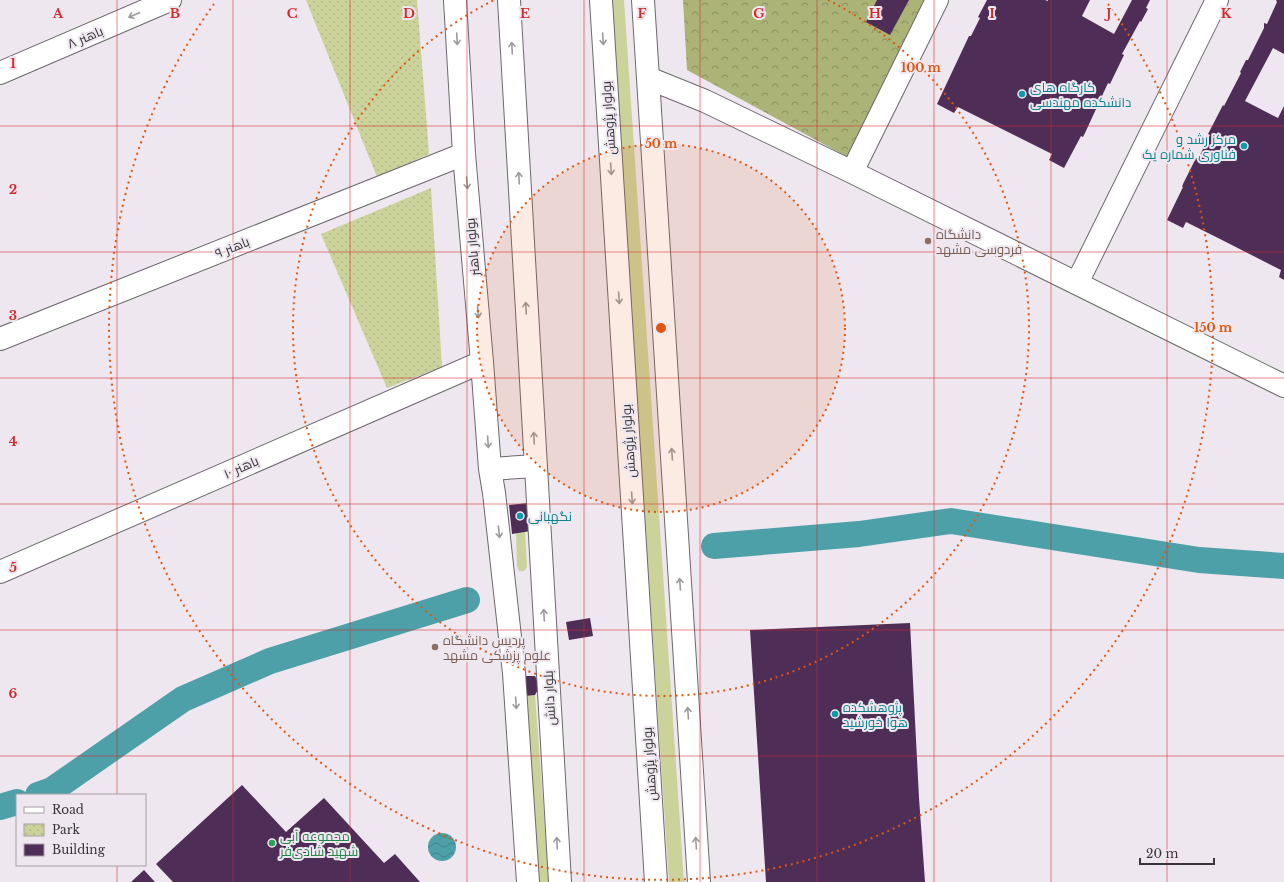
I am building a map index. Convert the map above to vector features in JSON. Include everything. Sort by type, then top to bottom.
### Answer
[{"type":"street","name":"باهنر ۸","points":[[0,73],[170,0]]},
{"type":"street","name":"بولوار باهنر","points":[[455,0],[464,154],[490,469],[514,673]]},
{"type":"street","points":[[490,469],[535,466],[509,0]]},
{"type":"street","name":"بولوار پژوهش","points":[[601,0],[656,882]]},
{"type":"street","points":[[643,0],[699,882]]},
{"type":"street","points":[[852,172],[937,0]]},
{"type":"street","points":[[1077,283],[1217,0]]},
{"type":"street","points":[[648,78],[705,101],[852,172],[1284,386]]},
{"type":"street","name":"باهنر ۹","points":[[0,339],[464,154]]},
{"type":"street","name":"باهنر ۱۰","points":[[0,572],[482,362]]},
{"type":"street","name":"بلوار دانش","points":[[535,466],[560,882]]},
{"type":"street","points":[[528,882],[514,673],[547,670]]},
{"type":"green space","points":[[306,0],[417,0],[429,154],[377,177]]},
{"type":"green space","points":[[610,0],[624,0],[684,882],[669,882]]},
{"type":"green space","points":[[683,0],[929,0],[851,159],[687,70]]},
{"type":"green space","points":[[431,188],[442,367],[387,388],[321,234]]},
{"type":"green space","points":[[525,532],[527,567],[524,571],[519,571],[517,566],[516,533]]},
{"type":"green space","points":[[535,695],[549,882],[537,882],[525,696]]},
{"type":"water","points":[[442,833],[452,837],[456,847],[452,857],[442,861],[432,857],[428,847],[432,837]]},
{"type":"building","points":[[877,0],[909,0],[890,35],[866,22]]},
{"type":"building","name":"کارگاه های دانشکده مهندسی","points":[[987,0],[1090,0],[1082,16],[1114,34],[1132,0],[1150,0],[1146,8],[1148,9],[1122,54],[1124,55],[1110,84],[1108,83],[1083,137],[1081,136],[1064,168],[1049,160],[1052,154],[958,107],[954,113],[937,104],[969,36],[971,36],[980,18],[978,17]]},
{"type":"building","name":"مرکز رشد و فناوری شماره یک","points":[[1276,0],[1284,0],[1284,54],[1273,48],[1245,101],[1278,118],[1284,106],[1284,280],[1279,277],[1281,270],[1186,222],[1183,228],[1167,220],[1196,158],[1198,159],[1210,135],[1208,134],[1264,28],[1264,23],[1267,24],[1277,2]]},
{"type":"building","name":"نگهبانی","points":[[528,503],[531,531],[512,534],[509,505]]},
{"type":"building","points":[[590,618],[593,636],[569,640],[566,622]]},
{"type":"building","name":"پژوهشکده هوا خورشید","points":[[910,623],[925,882],[766,882],[750,630]]},
{"type":"building","points":[[525,676],[535,676],[540,686],[535,695],[525,696]]},
{"type":"building","name":"مجموعه آبی شهید شادی‌فر","points":[[242,785],[286,832],[324,798],[384,863],[395,854],[420,882],[173,882],[156,864]]},
{"type":"building","points":[[144,870],[155,882],[131,882]]},
{"type":"waterway","points":[[714,546],[859,534],[951,521],[1199,560],[1284,566]]},
{"type":"waterway","points":[[41,794],[52,790],[183,699],[270,661],[467,600]]},
{"type":"waterway","points":[[0,807],[16,802]]},
{"type":"place","name":"کارگاه های دانشکده مهندسی","points":[[1022,94]]},
{"type":"place","name":"مرکز رشد و فناوری شماره یک","points":[[1244,146]]},
{"type":"place","name":"دانشگاه فردوسی مشهد","points":[[928,241]]},
{"type":"place","name":"نگهبانی","points":[[520,516]]},
{"type":"place","name":"پردیس دانشگاه علوم پزشکی مشهد","points":[[435,647]]},
{"type":"place","name":"پژوهشکده هوا خورشید","points":[[835,714]]},
{"type":"place","name":"مجموعه آبی شهید شادی‌فر","points":[[272,843]]}]
